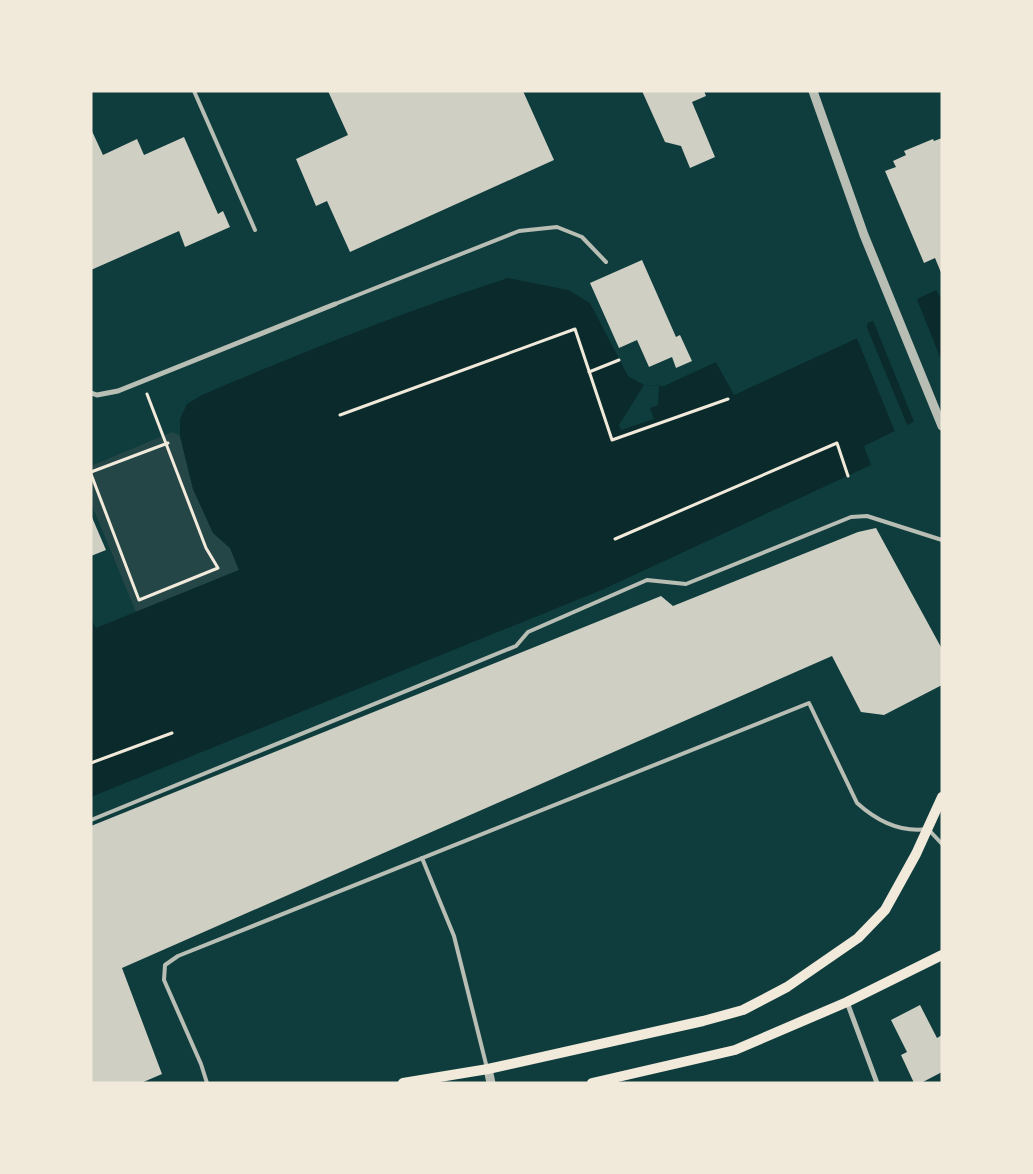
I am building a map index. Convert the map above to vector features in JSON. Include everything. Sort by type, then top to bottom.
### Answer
[{"type":"main road","points":[[403,1083],[488,1069],[703,1021],[742,1010],[787,987],[823,964],[858,938],[885,910],[928,829],[942,797]]},
{"type":"main road","points":[[592,1083],[735,1050],[847,1002],[942,955]]},
{"type":"street","points":[[813,91],[864,234],[942,426]]},
{"type":"street","points":[[91,393],[97,395],[118,391],[335,304]]},
{"type":"street","points":[[847,1002],[877,1083]]},
{"type":"street","points":[[488,1069],[491,1083]]},
{"type":"lane","points":[[194,91],[255,230]]},
{"type":"lane","points":[[335,304],[519,231],[556,227],[582,237],[606,262]]},
{"type":"lane","points":[[91,820],[516,646],[528,632],[648,580],[686,584],[851,517],[867,516],[942,540]]},
{"type":"lane","points":[[206,1083],[202,1064],[164,980],[165,966],[178,956],[809,702],[857,803],[869,814],[899,829],[915,831],[928,829],[942,844]]},
{"type":"lane","points":[[422,858],[454,936],[488,1069]]},
{"type":"path","points":[[340,415],[575,329],[612,440],[728,399]]},
{"type":"path","points":[[589,372],[619,360]]},
{"type":"path","points":[[142,382],[168,444],[206,548],[218,568],[140,600],[91,473],[168,444]]},
{"type":"path","points":[[614,539],[837,443],[848,476]]},
{"type":"path","points":[[91,763],[172,733]]},
{"type":"shaded area","points":[[508,278],[568,290],[590,303],[628,376],[644,385],[664,386],[716,362],[734,395],[864,335],[868,323],[936,290],[942,299],[942,408],[864,446],[871,465],[604,589],[91,797],[91,619],[96,628],[239,570],[230,548],[213,533],[193,489],[180,436],[180,419],[187,404],[202,395],[354,333]]},
{"type":"shaded area","points":[[172,432],[180,436],[193,489],[213,533],[230,548],[239,570],[136,612],[91,503],[91,466]]},
{"type":"pier","points":[[916,297],[942,362],[942,411],[915,424],[872,318]]},
{"type":"pier","points":[[865,323],[908,427],[896,434],[856,336],[862,333]]},
{"type":"pier","points":[[644,385],[659,386],[658,405],[650,408],[654,419],[621,430],[619,425]]},
{"type":"building","points":[[328,91],[523,91],[554,160],[350,252],[327,201],[316,206],[296,159],[348,135]]},
{"type":"building","points":[[642,91],[704,91],[706,96],[692,102],[715,157],[690,168],[681,146],[665,142]]},
{"type":"building","points":[[91,129],[103,155],[137,139],[144,155],[184,137],[218,214],[223,211],[230,227],[185,247],[179,231],[91,270]]},
{"type":"building","points":[[942,138],[942,275],[935,258],[924,263],[885,171],[896,167],[893,161],[906,155],[904,151],[933,139],[934,141]]},
{"type":"building","points":[[642,260],[676,337],[680,335],[692,361],[676,368],[672,357],[649,367],[637,340],[619,348],[590,283]]},
{"type":"building","points":[[91,515],[106,550],[91,556]]},
{"type":"building","points":[[876,528],[942,649],[942,685],[884,715],[861,712],[832,656],[122,968],[162,1074],[141,1083],[91,1083],[91,826],[661,596],[673,606],[858,532]]},
{"type":"building","points":[[920,1005],[937,1038],[942,1035],[942,1072],[921,1083],[914,1083],[901,1055],[907,1052],[891,1020]]}]
